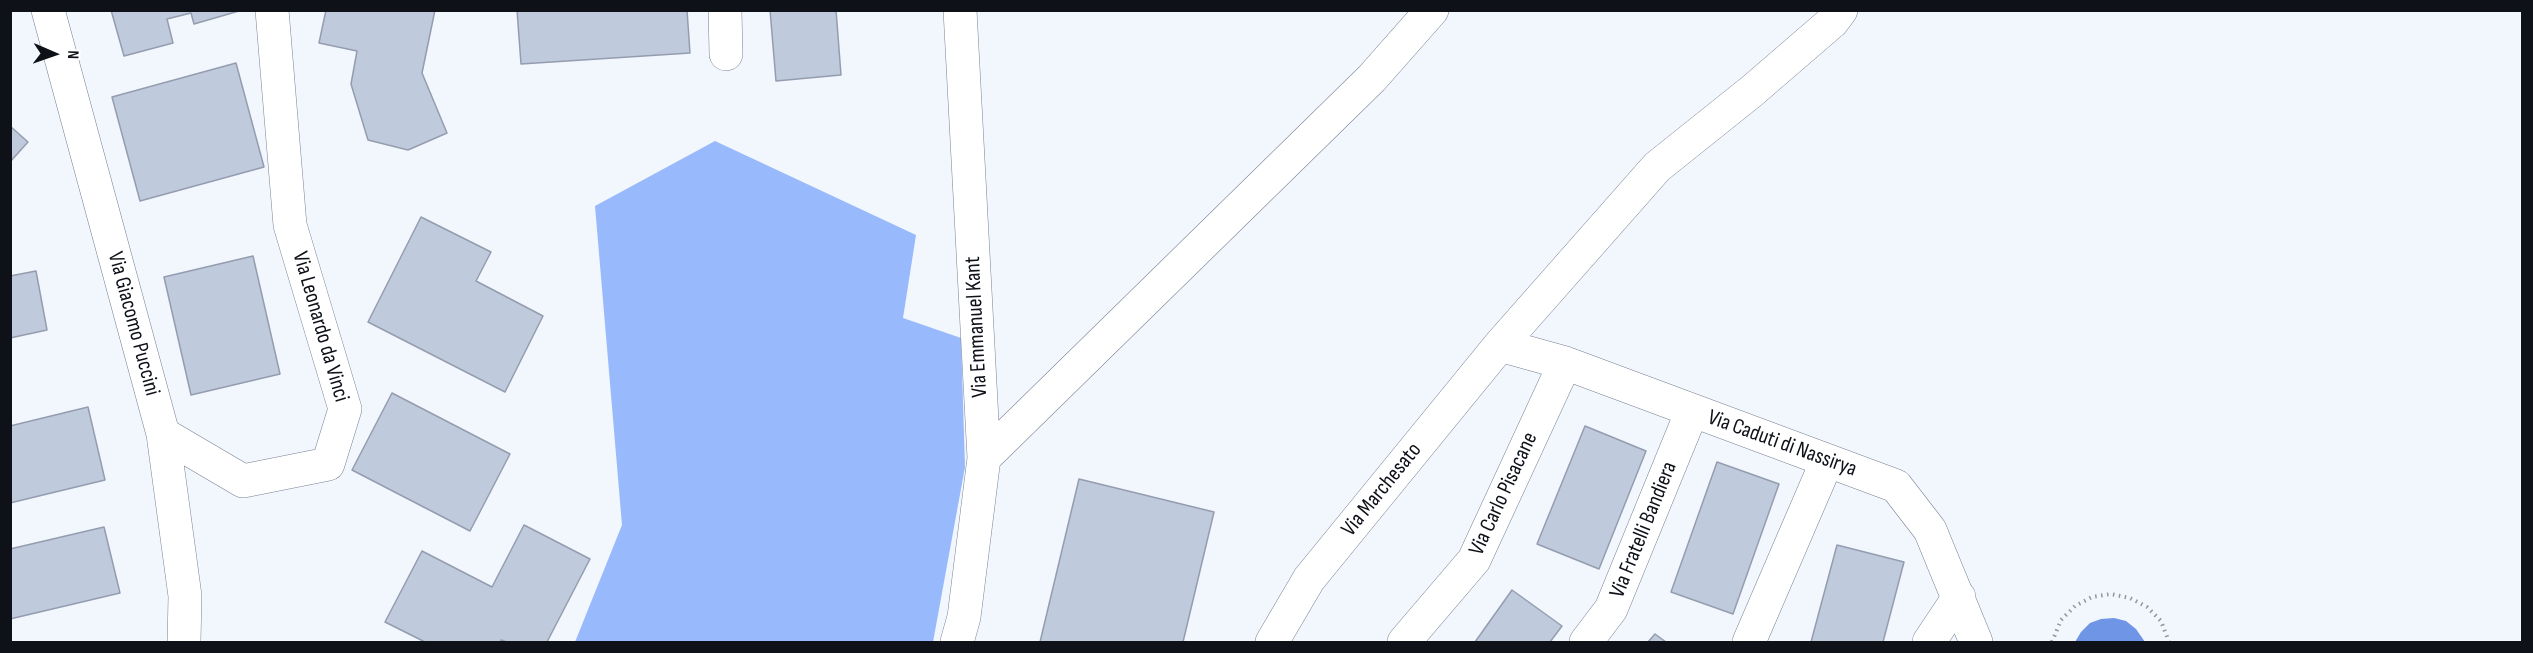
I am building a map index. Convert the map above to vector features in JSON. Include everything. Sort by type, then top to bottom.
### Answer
[{"type":"street","name":"Via Giacomo Puccini","points":[[48,10],[163,434],[185,596],[184,642]]},
{"type":"street","name":"Via Leonardo da Vinci","points":[[163,434],[243,481],[328,464],[345,410],[290,225],[272,10]]},
{"type":"street","points":[[725,10],[726,54]]},
{"type":"street","name":"Via Emmanuel Kant","points":[[957,642],[963,617],[984,458],[960,10]]},
{"type":"street","points":[[984,458],[1372,78],[1432,10]]},
{"type":"street","name":"Via Marchesato","points":[[1272,642],[1309,579],[1500,345],[1657,167],[1752,92],[1832,22],[1840,10]]},
{"type":"street","name":"Via Caduti di Nassirya","points":[[1500,345],[1565,363],[1896,486],[1930,530],[1976,642]]},
{"type":"street","name":"Via Carlo Pisacane","points":[[1404,642],[1474,560],[1565,363]]},
{"type":"street","name":"Via Fratelli Bandiera","points":[[1586,642],[1611,609],[1692,411]]},
{"type":"street","points":[[1749,642],[1827,461]]},
{"type":"street","points":[[1929,642],[1959,597]]},
{"type":"path","points":[[2052,642],[2061,620],[2075,606],[2092,597],[2111,594],[2130,598],[2147,607],[2161,621],[2169,642]]},
{"type":"shaded area","points":[[715,141],[916,235],[903,318],[961,338],[965,467],[933,642],[575,642],[622,525],[595,206]]},
{"type":"shaded area","points":[[2114,618],[2126,621],[2136,629],[2145,642],[2075,642],[2090,623]]},
{"type":"building","points":[[111,10],[239,11],[194,24],[191,13],[167,19],[173,43],[124,56]]},
{"type":"building","points":[[326,10],[435,10],[422,73],[447,133],[408,150],[368,140],[351,84],[357,51],[319,43]]},
{"type":"building","points":[[517,10],[687,10],[690,53],[521,64]]},
{"type":"building","points":[[770,10],[836,10],[841,75],[776,81]]},
{"type":"building","points":[[236,63],[264,167],[140,201],[112,97]]},
{"type":"building","points":[[10,126],[28,142],[10,162]]},
{"type":"building","points":[[421,217],[491,252],[476,281],[543,316],[505,392],[368,322]]},
{"type":"building","points":[[253,256],[280,374],[191,395],[164,277]]},
{"type":"building","points":[[36,271],[47,330],[10,338],[10,276]]},
{"type":"building","points":[[392,393],[510,454],[470,531],[352,470]]},
{"type":"building","points":[[88,407],[105,480],[10,503],[10,426]]},
{"type":"building","points":[[1585,426],[1646,451],[1599,569],[1537,544]]},
{"type":"building","points":[[1717,462],[1779,484],[1733,614],[1671,592]]},
{"type":"building","points":[[1079,479],[1214,512],[1183,642],[1040,642]]},
{"type":"building","points":[[524,525],[590,559],[547,642],[501,640],[500,642],[425,642],[385,622],[422,551],[492,587]]},
{"type":"building","points":[[104,527],[120,593],[10,619],[10,549]]},
{"type":"building","points":[[1837,545],[1904,562],[1883,642],[1811,642]]},
{"type":"building","points":[[1512,590],[1562,626],[1550,642],[1475,642]]},
{"type":"building","points":[[1655,634],[1666,642],[1648,642]]}]
